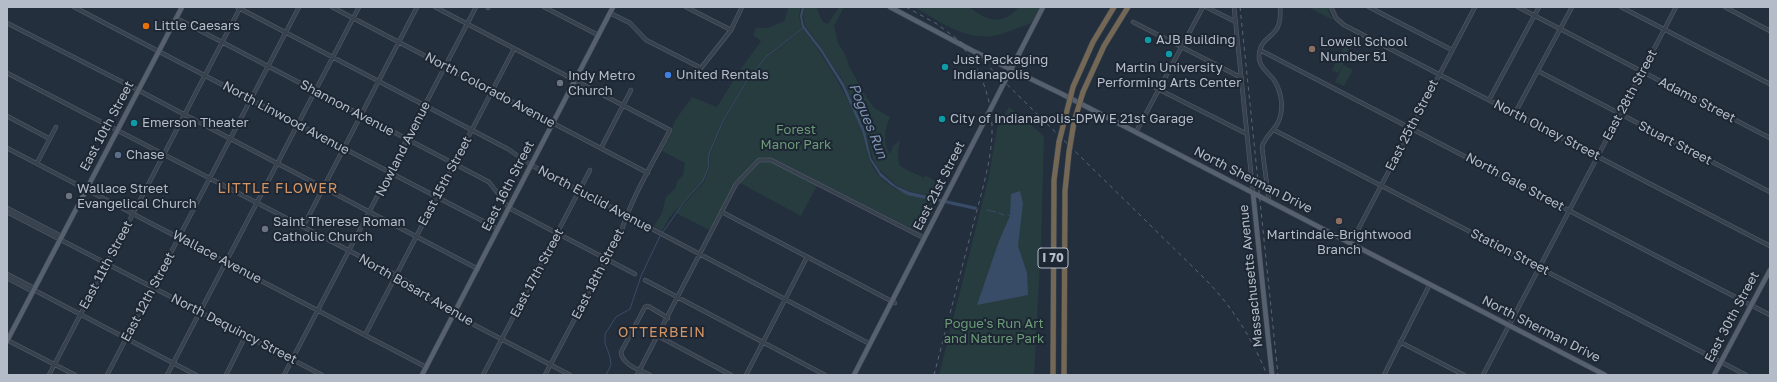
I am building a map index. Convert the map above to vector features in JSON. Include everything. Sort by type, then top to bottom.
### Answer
[{"type":"highway","name":"I 70","points":[[1053,375],[1054,180],[1059,142],[1073,87],[1089,50],[1114,7]]},
{"type":"highway","name":"I 70","points":[[1064,375],[1065,190],[1074,122],[1083,92],[1104,46],[1128,7]]},
{"type":"main road","name":"East 10th Street","points":[[7,340],[182,7]]},
{"type":"main road","name":"East 16th Street","points":[[422,375],[613,7]]},
{"type":"main road","name":"North Sherman Drive","points":[[890,7],[1011,70],[1136,132],[1605,375]]},
{"type":"main road","name":"East 21st Street","points":[[854,375],[893,302],[924,238],[1043,7]]},
{"type":"main road","name":"Massachusetts Avenue","points":[[1253,193],[1272,375]]},
{"type":"main road","name":"East 30th Street","points":[[1714,375],[1770,270]]},
{"type":"street","name":"North Linwood Avenue","points":[[74,7],[498,230]]},
{"type":"street","name":"East 12th Street","points":[[108,375],[299,7]]},
{"type":"street","name":"North Colorado Avenue","points":[[332,7],[648,173]]},
{"type":"street","points":[[167,375],[359,7]]},
{"type":"street","points":[[303,227],[417,7]]},
{"type":"street","points":[[435,7],[624,106]]},
{"type":"street","name":"Nowland Avenue","points":[[284,375],[319,311],[476,7]]},
{"type":"street","points":[[544,7],[598,36]]},
{"type":"street","points":[[686,7],[730,30]]},
{"type":"street","points":[[610,12],[630,23],[646,40],[701,68],[730,30],[742,7]]},
{"type":"street","points":[[1136,132],[1203,7]]},
{"type":"street","points":[[1206,7],[1236,22]]},
{"type":"street","name":"Massachusetts Avenue","points":[[1234,7],[1253,193]]},
{"type":"street","points":[[1269,201],[1263,160],[1263,143],[1274,130],[1281,115],[1281,97],[1274,81],[1261,66],[1259,56],[1264,42],[1279,27],[1281,16],[1280,7]]},
{"type":"street","name":"North Olney Street","points":[[1331,7],[1336,18],[1343,24],[1770,246]]},
{"type":"street","points":[[1369,7],[1452,50]]},
{"type":"street","name":"East 25th Street","points":[[1351,243],[1410,128],[1475,7]]},
{"type":"street","name":"Adams Street","points":[[1518,7],[1770,138]]},
{"type":"street","points":[[1489,100],[1539,7]]},
{"type":"street","points":[[1515,113],[1572,7]]},
{"type":"street","points":[[1621,7],[1770,84]]},
{"type":"street","name":"East 28th Street","points":[[1483,375],[1676,7]]},
{"type":"street","points":[[1725,7],[1770,30]]},
{"type":"street","name":"North Euclid Avenue","points":[[239,8],[508,149],[531,166],[870,344]]},
{"type":"street","name":"East 11th Street","points":[[49,375],[239,8]]},
{"type":"street","name":"Shannon Avenue","points":[[176,18],[491,183],[509,208]]},
{"type":"street","points":[[1133,22],[1242,78]]},
{"type":"street","points":[[7,23],[138,90],[478,269]]},
{"type":"street","name":"East 15th Street","points":[[365,335],[514,48]]},
{"type":"street","name":"North Gale Street","points":[[1260,50],[1770,315]]},
{"type":"street","name":"Stuart Street","points":[[1538,71],[1770,192]]},
{"type":"street","name":"North Bosart Avenue","points":[[7,73],[396,275],[412,285],[435,303],[454,314],[570,375]]},
{"type":"street","points":[[1154,87],[1247,134]]},
{"type":"street","points":[[601,148],[631,90]]},
{"type":"street","name":"East 18th Street","points":[[545,375],[621,232],[627,216],[670,130],[624,106]]},
{"type":"street","points":[[7,116],[50,139]]},
{"type":"street","points":[[37,163],[56,127]]},
{"type":"street","name":"Station Street","points":[[1274,130],[1746,375]]},
{"type":"street","name":"Wallace Avenue","points":[[7,148],[426,367]]},
{"type":"street","points":[[637,375],[668,318],[736,184],[757,162],[762,160],[771,160],[924,238]]},
{"type":"street","name":"East 17th Street","points":[[484,375],[590,170]]},
{"type":"street","name":"North Dequincy Street","points":[[7,208],[59,235],[60,239]]},
{"type":"street","points":[[509,208],[634,274]]},
{"type":"street","name":"North Dequincy Street","points":[[7,212],[322,375]]},
{"type":"street","points":[[722,212],[893,302]]},
{"type":"street","points":[[746,375],[807,257]]},
{"type":"street","points":[[7,274],[32,287],[34,290],[196,375]]},
{"type":"street","points":[[7,278],[30,290],[34,290]]},
{"type":"street","points":[[645,280],[825,375]]},
{"type":"street","points":[[1384,375],[1430,284]]},
{"type":"street","points":[[650,375],[625,362],[621,356],[621,352],[644,308],[648,306],[668,318]]},
{"type":"street","points":[[226,375],[246,335]]},
{"type":"street","points":[[658,336],[731,375]]},
{"type":"street","points":[[7,340],[75,375]]},
{"type":"street","points":[[1400,342],[1464,375]]},
{"type":"green space","points":[[961,6],[967,7],[988,18],[1003,19],[1015,11],[1018,7],[1040,7],[1031,23],[998,35],[982,36],[971,35],[951,28],[914,7]]},
{"type":"green space","points":[[787,7],[801,7],[799,16],[802,28],[767,56],[747,79],[723,121],[709,154],[703,181],[669,218],[662,231],[654,226],[662,213],[666,197],[675,189],[678,180],[683,175],[685,163],[662,151],[671,134],[674,122],[692,97],[717,107],[738,73],[761,41],[753,35],[756,28],[768,28],[784,21],[788,10]]},
{"type":"green space","points":[[804,7],[816,7],[823,22],[828,24],[839,7],[844,7],[834,26],[838,43],[845,54],[849,66],[874,108],[890,117],[885,136],[887,149],[890,154],[893,146],[900,140],[898,153],[899,165],[924,178],[925,175],[945,187],[940,198],[912,192],[897,186],[878,168],[873,159],[864,129],[843,81],[805,26],[803,15]]},
{"type":"green space","points":[[1308,7],[1327,7],[1333,20]]},
{"type":"green space","name":"Forest Manor Park","points":[[803,29],[828,65],[849,103],[861,129],[870,160],[876,172],[886,182],[900,191],[938,202],[922,234],[819,182],[801,216],[740,183],[756,166],[755,163],[737,182],[711,231],[676,213],[704,182],[709,168],[710,154],[724,121],[748,80],[767,57]]},
{"type":"green space","points":[[1345,45],[1347,46],[1349,54],[1338,73],[1332,70]]},
{"type":"green space","points":[[1343,65],[1353,70],[1344,86],[1335,82]]},
{"type":"green space","name":"Pogue's Run Art and Nature Park","points":[[1009,107],[1044,136],[1041,243],[1034,375],[939,375],[989,176],[997,128]]},
{"type":"water","points":[[802,7],[804,7],[802,17],[804,26],[821,48],[844,84],[865,131],[871,158],[881,173],[896,186],[910,192],[977,207],[976,210],[907,195],[880,176],[870,160],[862,131],[842,86],[821,52],[802,27],[800,16]]},
{"type":"water","points":[[1020,191],[1023,203],[1018,246],[1027,273],[1028,295],[977,305],[999,241],[1010,216],[1011,194]]},
{"type":"waterway","points":[[663,232],[684,202],[703,181],[708,168],[709,154],[723,121],[748,79],[767,56],[803,28]]},
{"type":"waterway","name":"Pogues Run","points":[[987,210],[996,212]]},
{"type":"waterway","name":"Pogues Run","points":[[999,213],[1004,215]]},
{"type":"waterway","points":[[606,375],[611,365],[605,343],[605,334],[616,317],[630,309],[641,276],[660,236]]},
{"type":"railway","points":[[906,7],[937,24],[973,51],[1204,278],[1224,300],[1248,335],[1267,375]]},
{"type":"railway","points":[[1240,7],[1278,375]]},
{"type":"railway","points":[[934,375],[983,188],[989,163],[992,138],[991,115],[987,93],[974,63],[961,45]]},
{"type":"place","name":"Little Caesars","points":[[146,26]]},
{"type":"place","name":"AJB Building","points":[[1148,40]]},
{"type":"place","name":"Lowell School Number 51","points":[[1312,49]]},
{"type":"place","name":"Martin University Performing Arts Center","points":[[1169,54]]},
{"type":"place","name":"Just Packaging Indianapolis","points":[[945,67]]},
{"type":"place","name":"United Rentals","points":[[668,75]]},
{"type":"place","name":"Indy Metro Church","points":[[560,83]]},
{"type":"place","name":"City of Indianapolis-DPW E 21st Garage","points":[[942,119]]},
{"type":"place","name":"Emerson Theater","points":[[134,123]]},
{"type":"place","name":"Chase","points":[[118,155]]},
{"type":"place","name":"Wallace Street Evangelical Church","points":[[69,196]]},
{"type":"place","name":"Martindale-Brightwood Branch","points":[[1339,221]]},
{"type":"place","name":"Saint Therese Roman Catholic Church","points":[[265,229]]},
{"type":"district","name":"LITTLE FLOWER","points":[[278,189]]},
{"type":"district","name":"OTTERBEIN","points":[[662,333]]}]
